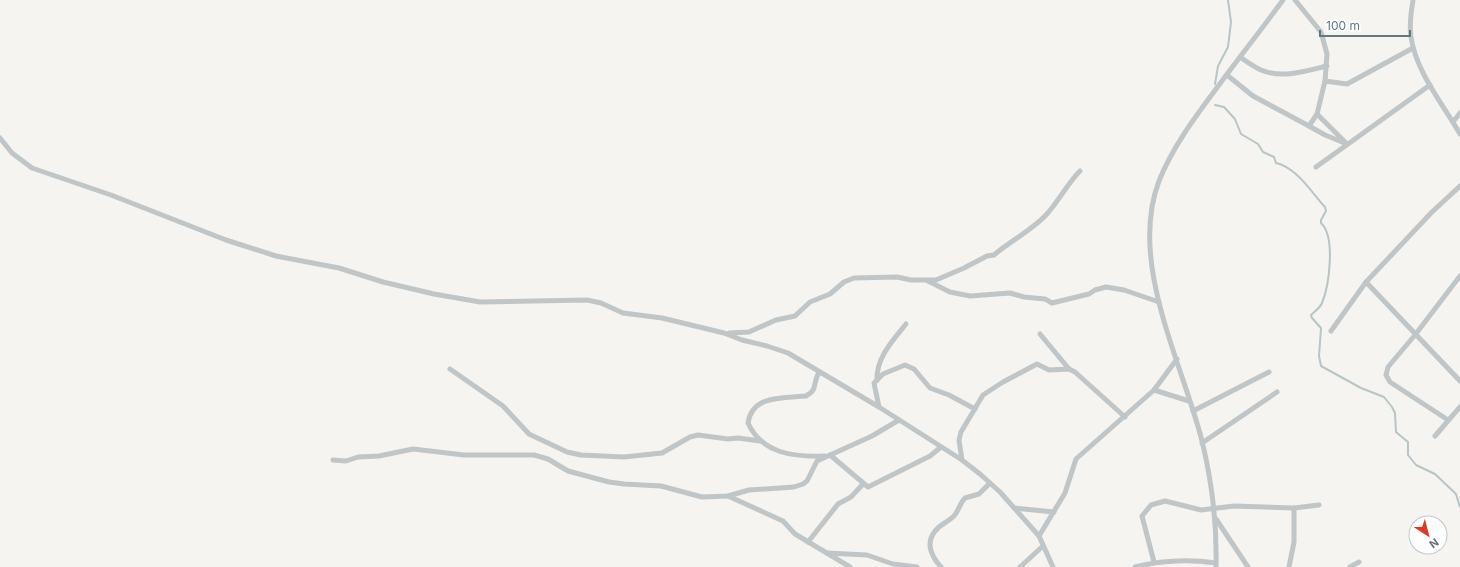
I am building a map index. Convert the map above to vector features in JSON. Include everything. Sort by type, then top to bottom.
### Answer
[{"type":"street","points":[[1135,567],[1188,559],[1216,565],[1214,509],[1202,442],[1154,284],[1149,250],[1152,203],[1159,180],[1171,155],[1201,109],[1283,0]]},
{"type":"street","points":[[1296,0],[1321,32],[1325,40],[1327,66],[1325,81],[1317,114],[1309,126]]},
{"type":"street","points":[[1412,1],[1410,35],[1412,48],[1430,85],[1460,134]]},
{"type":"street","points":[[1325,81],[1347,84],[1412,48]]},
{"type":"street","points":[[1240,57],[1261,70],[1273,74],[1285,74],[1327,66]]},
{"type":"street","points":[[1227,75],[1253,96],[1325,136],[1347,144]]},
{"type":"street","points":[[1316,167],[1430,85]]},
{"type":"street","points":[[1453,122],[1460,113]]},
{"type":"street","points":[[1317,114],[1347,144]]},
{"type":"street","points":[[0,138],[12,154],[32,168],[111,195],[220,238],[276,256],[339,268],[383,282],[434,294],[480,302],[587,300],[601,303],[623,313],[662,318],[724,333],[742,340],[788,353],[819,373],[879,407],[962,460],[1014,508],[1039,536],[1053,567]]},
{"type":"street","points":[[925,280],[948,276],[987,256],[994,255],[1046,215],[1064,194],[1072,179],[1080,171]]},
{"type":"street","points":[[1331,331],[1366,282],[1432,212],[1460,186]]},
{"type":"street","points":[[1448,420],[1390,382],[1386,375],[1388,367],[1415,335],[1460,276]]},
{"type":"street","points":[[724,333],[749,332],[776,320],[795,316],[810,302],[830,294],[844,282],[854,278],[896,277],[925,280],[950,292],[970,296],[1010,293],[1045,300],[1052,303],[1089,294],[1095,290],[1106,288],[1124,290],[1159,302]]},
{"type":"street","points":[[1366,282],[1460,381]]},
{"type":"street","points":[[877,380],[876,370],[885,352],[906,324]]},
{"type":"street","points":[[1040,334],[1069,369]]},
{"type":"street","points":[[1039,536],[1064,493],[1076,460],[1154,390],[1176,359]]},
{"type":"street","points":[[962,460],[959,440],[961,432],[983,395],[1037,364],[1049,370],[1069,369],[1076,372],[1125,417]]},
{"type":"street","points":[[879,407],[874,384],[883,374],[905,365],[914,370],[930,388],[949,395],[975,409]]},
{"type":"street","points":[[450,369],[503,406],[529,434],[567,452],[581,456],[624,457],[662,453],[698,435],[728,440],[738,438],[760,441]]},
{"type":"street","points":[[1193,411],[1270,372]]},
{"type":"street","points":[[819,373],[815,378],[814,389],[806,396],[772,399],[763,402],[752,409],[748,423],[752,433],[769,448],[784,454],[828,456],[852,472],[863,484],[868,487],[930,456],[941,447]]},
{"type":"street","points":[[1154,390],[1189,401]]},
{"type":"street","points":[[1202,442],[1278,392]]},
{"type":"street","points":[[1435,436],[1460,407]]},
{"type":"street","points":[[333,460],[346,461],[358,457],[379,456],[413,449],[464,455],[534,455],[548,459],[568,471],[609,482],[661,486],[702,497],[728,496],[748,490],[794,487],[803,484],[807,481],[817,461],[872,436],[898,420]]},
{"type":"street","points":[[808,542],[838,504],[851,497],[863,484]]},
{"type":"street","points":[[942,567],[933,558],[930,547],[938,528],[953,517],[965,498],[979,494],[989,484]]},
{"type":"street","points":[[728,496],[783,521],[795,534],[850,567]]},
{"type":"street","points":[[1156,563],[1142,516],[1151,505],[1165,501],[1201,510],[1234,506],[1294,508],[1319,505]]},
{"type":"street","points":[[1014,508],[1054,512]]},
{"type":"street","points":[[1289,567],[1294,542],[1294,508]]},
{"type":"street","points":[[1215,518],[1248,567]]},
{"type":"street","points":[[1020,567],[1043,546]]},
{"type":"street","points":[[826,553],[867,555],[893,564],[917,567]]},
{"type":"street","points":[[1350,567],[1359,562]]},
{"type":"waterway","points":[[1215,84],[1218,66],[1228,47],[1231,22],[1228,0]]},
{"type":"waterway","points":[[1215,105],[1224,107],[1235,119],[1241,134],[1258,144],[1263,152],[1274,157],[1276,163],[1283,165],[1297,175],[1325,207],[1326,211],[1321,223],[1326,230],[1330,250],[1329,274],[1322,303],[1311,315],[1321,328],[1319,356],[1321,366],[1361,388],[1384,397],[1395,413],[1396,432],[1408,442],[1408,455],[1416,465],[1435,474],[1456,494],[1460,507]]}]
